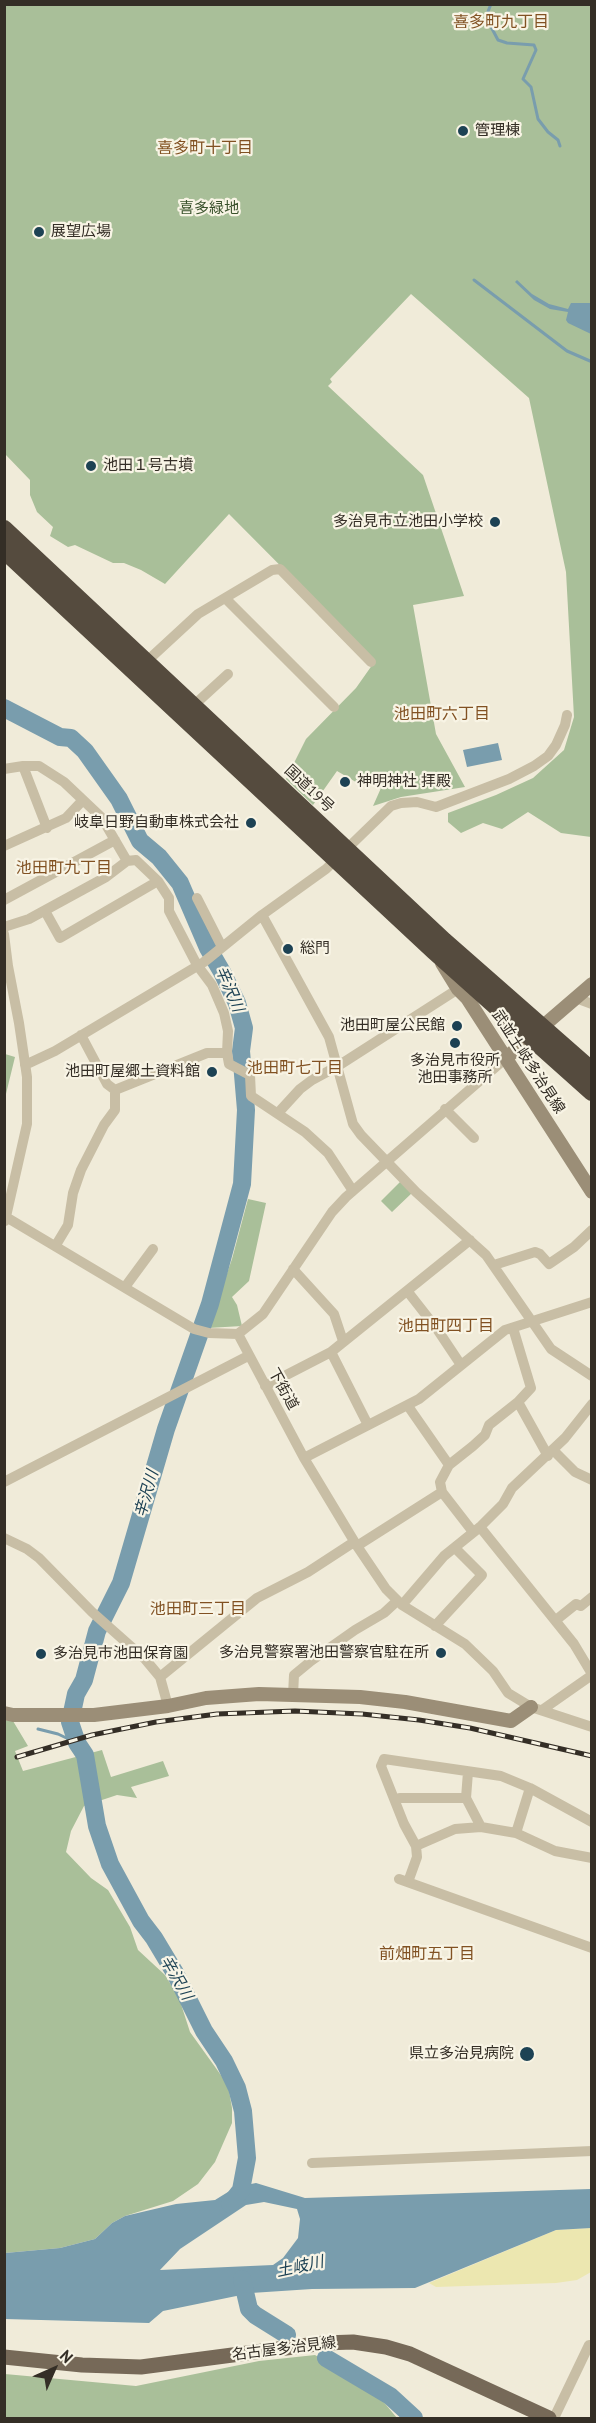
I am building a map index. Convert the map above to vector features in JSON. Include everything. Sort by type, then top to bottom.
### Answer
[{"type":"highway","name":"国道19号","points":[[4,529],[194,706],[434,951],[536,1032],[591,1071]]},
{"type":"highway","name":"国道19号","points":[[4,550],[342,855],[444,941],[536,1032],[591,1092]]},
{"type":"main road","name":"名古屋多治見線","points":[[4,2356],[82,2365],[141,2367],[324,2343],[353,2342],[386,2347],[410,2354],[549,2418]]},
{"type":"street","points":[[146,662],[198,614],[272,570],[280,569],[371,662]]},
{"type":"street","points":[[225,598],[334,707]]},
{"type":"street","points":[[194,706],[228,674]]},
{"type":"street","points":[[26,1065],[55,1051],[200,964],[342,855],[391,807],[401,803],[417,802],[436,807],[524,772],[548,756],[561,735],[567,715]]},
{"type":"street","points":[[23,766],[47,828]]},
{"type":"street","points":[[4,769],[39,766],[64,782],[102,818],[127,861]]},
{"type":"street","points":[[4,846],[66,818],[84,800]]},
{"type":"street","points":[[4,900],[114,840]]},
{"type":"street","points":[[4,927],[29,919],[106,877],[127,861],[136,860],[158,880],[169,898],[169,911],[212,985],[224,1013],[228,1031],[229,1064],[248,1074],[250,1096],[305,1132],[328,1153],[353,1191]]},
{"type":"street","points":[[45,910],[60,938],[158,880]]},
{"type":"street","points":[[197,898],[221,948]]},
{"type":"street","points":[[262,915],[329,1037],[353,1124],[416,1192],[486,1254],[551,1349],[591,1376]]},
{"type":"street","points":[[4,934],[26,1065],[27,1124],[5,1219],[56,1245],[188,1325],[209,1333],[238,1334],[263,1314],[332,1212],[445,1110],[591,984]]},
{"type":"street","name":"武並土岐多治見線","points":[[434,951],[458,989],[467,998],[591,1192]]},
{"type":"street","points":[[278,1113],[300,1089],[458,989]]},
{"type":"street","points":[[576,998],[591,1004]]},
{"type":"street","points":[[81,1035],[107,1084],[115,1090]]},
{"type":"street","points":[[115,1090],[207,1053],[227,1053]]},
{"type":"street","points":[[56,1245],[68,1225],[81,1170],[99,1133],[115,1110],[115,1090]]},
{"type":"street","points":[[445,1110],[474,1138]]},
{"type":"street","points":[[494,1265],[535,1252],[549,1264],[574,1247],[591,1230]]},
{"type":"street","points":[[265,1386],[331,1352],[470,1240]]},
{"type":"street","points":[[125,1287],[153,1249]]},
{"type":"street","points":[[293,1269],[334,1314],[343,1341]]},
{"type":"street","points":[[408,1292],[461,1365]]},
{"type":"street","points":[[304,1458],[408,1406],[429,1392],[498,1335],[591,1302]]},
{"type":"street","points":[[4,1713],[94,1715],[168,1706],[203,1698],[237,1695],[293,1695],[360,1697],[405,1702],[511,1721],[537,1709],[591,1675],[574,1644],[556,1620],[442,1492],[440,1482],[449,1465],[485,1435],[489,1425],[518,1402],[531,1388],[513,1328]]},
{"type":"street","name":"下街道","points":[[238,1334],[304,1458],[386,1589],[399,1603],[465,1644],[493,1671],[508,1693],[537,1709],[591,1727]]},
{"type":"street","points":[[331,1352],[368,1425]]},
{"type":"street","points":[[4,1482],[248,1356]]},
{"type":"street","points":[[518,1402],[550,1453],[575,1472],[591,1480]]},
{"type":"street","points":[[293,1695],[294,1675],[355,1630],[399,1603],[433,1568],[503,1504],[512,1488],[572,1430],[591,1404]]},
{"type":"street","points":[[408,1406],[449,1465]]},
{"type":"street","points":[[160,1677],[257,1598],[308,1572],[442,1492]]},
{"type":"street","points":[[4,1538],[27,1548],[145,1659],[160,1677],[168,1706]]},
{"type":"street","points":[[435,1626],[482,1575],[455,1548]]},
{"type":"street","points":[[556,1620],[576,1604],[581,1606],[591,1597]]},
{"type":"street","points":[[591,1822],[531,1788],[501,1776],[384,1759],[381,1766],[416,1846],[417,1857],[404,1880],[591,1948]]},
{"type":"street","points":[[468,1772],[466,1797],[481,1827]]},
{"type":"street","points":[[516,1833],[531,1788]]},
{"type":"street","points":[[395,1800],[466,1797]]},
{"type":"street","points":[[416,1846],[455,1829],[481,1827],[516,1833],[555,1851],[591,1858]]},
{"type":"street","points":[[312,2163],[591,2151]]},
{"type":"street","points":[[554,2418],[591,2344]]},
{"type":"green space","name":"喜多緑地","points":[[5,5],[591,5],[591,837],[561,833],[528,812],[502,829],[483,823],[461,833],[448,822],[448,813],[533,778],[564,750],[574,717],[566,572],[529,398],[411,294],[330,379],[332,382],[328,386],[423,475],[464,596],[413,605],[436,734],[465,787],[401,797],[373,806],[381,788],[375,780],[361,785],[337,771],[313,805],[286,779],[306,739],[356,688],[375,661],[229,514],[165,584],[141,570],[124,563],[113,563],[75,545],[68,547],[50,536],[53,527],[37,512],[30,495],[30,480],[5,454]]},
{"type":"green space","points":[[4,1054],[15,1057],[5,1098]]},
{"type":"green space","points":[[401,1181],[413,1192],[392,1212],[381,1201]]},
{"type":"green space","points":[[248,1199],[266,1203],[249,1281],[232,1297],[237,1305],[242,1326],[208,1328],[232,1259]]},
{"type":"green space","points":[[4,1720],[13,1721],[28,1746],[15,1751],[23,1771],[102,1750],[111,1777],[163,1761],[169,1776],[131,1787],[137,1798],[117,1795],[84,1806],[71,1831],[66,1852],[91,1878],[108,1890],[130,1927],[138,1950],[165,1975],[179,1998],[190,2032],[228,2085],[232,2108],[232,2123],[215,2162],[198,2184],[173,2201],[125,2216],[112,2223],[95,2239],[60,2248],[5,2253]]},
{"type":"green space","points":[[315,2355],[372,2388],[397,2418],[5,2418],[5,2374],[136,2386],[259,2361]]},
{"type":"sand","points":[[591,2228],[591,2272],[577,2280],[556,2283],[436,2287],[429,2283],[556,2230]]},
{"type":"water","points":[[517,280],[532,294],[549,304],[568,309],[571,303],[591,303],[591,334],[568,323],[566,320],[568,312],[550,309],[534,300],[515,282]]},
{"type":"water","points":[[498,743],[502,760],[467,767],[463,750]]},
{"type":"water","name":"土岐川","points":[[256,2183],[305,2198],[591,2189],[591,2228],[556,2230],[415,2288],[312,2289],[251,2293],[163,2311],[149,2323],[5,2319],[5,2253],[60,2248],[95,2239],[112,2223],[125,2216],[176,2204],[215,2200],[236,2187]],"holes":[[[264,2202],[297,2209],[300,2219],[298,2238],[283,2258],[273,2265],[160,2270],[180,2249],[246,2205]]]},
{"type":"waterway","points":[[491,4],[487,14],[498,40],[534,45],[536,50],[523,79],[531,87],[538,119],[558,140],[560,146]]},
{"type":"waterway","points":[[474,280],[567,351],[590,361]]},
{"type":"waterway","name":"辛沢川","points":[[4,708],[60,737],[71,738],[85,751],[119,799],[140,841],[159,857],[180,883],[208,948],[237,1003],[244,1028],[241,1051],[246,1110],[242,1184],[210,1304],[166,1429],[121,1583],[97,1631],[84,1680],[76,1694],[70,1722],[77,1743],[85,1755],[97,1826],[110,1864],[141,1921],[175,1973],[204,2031],[224,2061],[237,2088],[243,2111],[247,2158],[241,2190],[230,2204]]},
{"type":"waterway","points":[[38,1729],[58,1734],[77,1743]]},
{"type":"waterway","points":[[242,2279],[249,2309],[287,2335]]},
{"type":"waterway","points":[[326,2358],[390,2396],[414,2418]]},
{"type":"railway","points":[[17,1757],[92,1735],[156,1722],[217,1714],[295,1711],[362,1714],[419,1720],[470,1728],[592,1756]]},
{"type":"place","name":"管理棟","points":[[463,131]]},
{"type":"place","name":"展望広場","points":[[39,232]]},
{"type":"place","name":"池田１号古墳","points":[[91,466]]},
{"type":"place","name":"多治見市立池田小学校","points":[[495,522]]},
{"type":"place","name":"神明神社 拝殿","points":[[345,782]]},
{"type":"place","name":"岐阜日野自動車株式会社","points":[[251,823]]},
{"type":"place","name":"総門","points":[[288,949]]},
{"type":"place","name":"池田町屋公民館","points":[[457,1026]]},
{"type":"place","name":"多治見市役所 池田事務所","points":[[455,1043]]},
{"type":"place","name":"池田町屋郷土資料館","points":[[212,1072]]},
{"type":"place","name":"多治見警察署池田警察官駐在所","points":[[441,1653]]},
{"type":"place","name":"多治見市池田保育園","points":[[41,1654]]},
{"type":"place","name":"県立多治見病院","points":[[527,2054]]},
{"type":"district","name":"喜多町九丁目","points":[[501,22]]},
{"type":"district","name":"喜多町十丁目","points":[[205,148]]},
{"type":"district","name":"池田町六丁目","points":[[442,714]]},
{"type":"district","name":"池田町九丁目","points":[[64,868]]},
{"type":"district","name":"池田町七丁目","points":[[295,1068]]},
{"type":"district","name":"池田町四丁目","points":[[446,1326]]},
{"type":"district","name":"池田町三丁目","points":[[198,1609]]},
{"type":"district","name":"前畑町五丁目","points":[[427,1954]]}]
